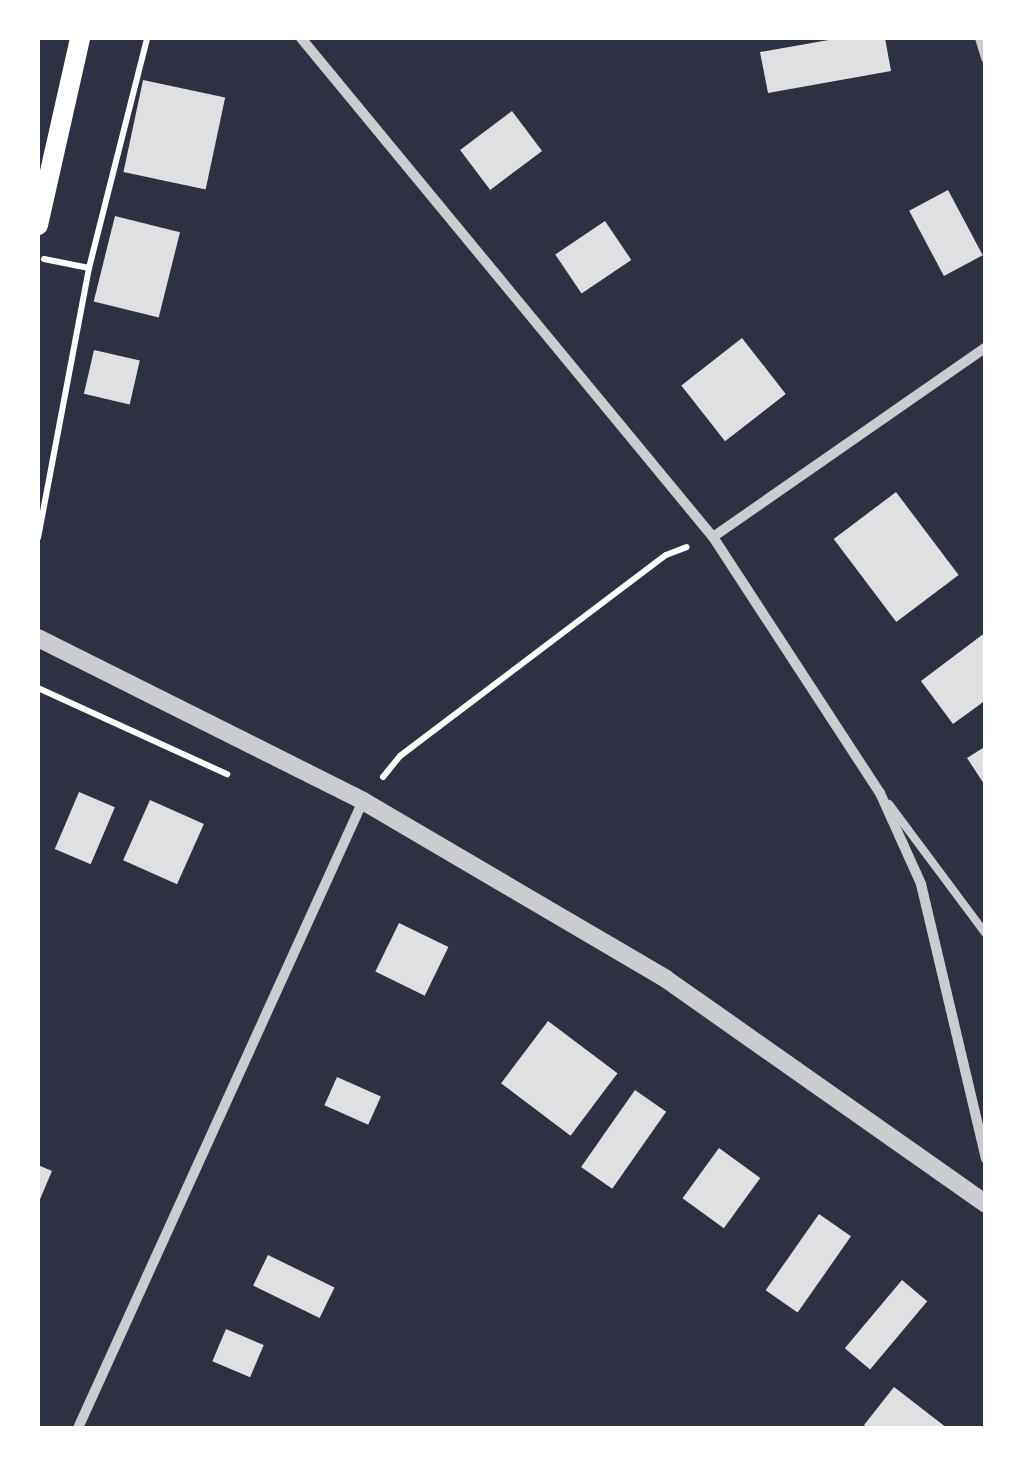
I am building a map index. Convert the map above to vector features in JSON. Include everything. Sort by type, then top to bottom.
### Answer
[{"type":"main road","points":[[38,224],[80,38]]},
{"type":"street","points":[[301,38],[713,537],[880,792],[921,884],[986,1158]]},
{"type":"street","points":[[980,38],[986,58]]},
{"type":"street","points":[[713,537],[986,347]]},
{"type":"street","points":[[38,638],[363,801],[666,980],[986,1204]]},
{"type":"street","points":[[78,1428],[363,801]]},
{"type":"lane","points":[[880,792],[986,934]]},
{"type":"path","points":[[38,538],[89,268],[147,38]]},
{"type":"path","points":[[38,258],[89,268]]},
{"type":"path","points":[[363,801],[400,756],[603,602],[666,556],[713,537]]},
{"type":"path","points":[[38,688],[228,774]]},
{"type":"building","points":[[840,38],[885,38],[891,71],[768,93],[760,52]]},
{"type":"building","points":[[143,80],[225,97],[206,189],[123,172]]},
{"type":"building","points":[[512,111],[542,151],[490,190],[460,150]]},
{"type":"building","points":[[948,190],[983,255],[944,276],[909,211]]},
{"type":"building","points":[[115,216],[180,232],[159,318],[94,301]]},
{"type":"building","points":[[605,221],[631,260],[582,294],[555,255]]},
{"type":"building","points":[[742,338],[786,394],[725,441],[681,385]]},
{"type":"building","points":[[94,350],[140,361],[130,404],[84,394]]},
{"type":"building","points":[[896,492],[959,575],[896,622],[834,539]]},
{"type":"building","points":[[986,632],[986,700],[953,724],[921,681]]},
{"type":"building","points":[[986,746],[986,787],[967,758]]},
{"type":"building","points":[[79,792],[115,807],[91,864],[55,849]]},
{"type":"building","points":[[150,800],[204,824],[177,884],[123,860]]},
{"type":"building","points":[[399,923],[448,947],[425,996],[375,972]]},
{"type":"building","points":[[548,1021],[617,1073],[571,1136],[501,1083]]},
{"type":"building","points":[[337,1077],[381,1097],[368,1125],[324,1105]]},
{"type":"building","points":[[635,1090],[666,1112],[612,1189],[581,1167]]},
{"type":"building","points":[[719,1148],[760,1178],[724,1228],[683,1198]]},
{"type":"building","points":[[38,1165],[52,1171],[38,1204]]},
{"type":"building","points":[[819,1214],[851,1236],[798,1313],[766,1290]]},
{"type":"building","points":[[268,1255],[335,1287],[320,1318],[253,1286]]},
{"type":"building","points":[[902,1280],[927,1301],[870,1369],[845,1348]]},
{"type":"building","points":[[226,1329],[264,1345],[250,1377],[212,1361]]},
{"type":"building","points":[[894,1387],[947,1428],[864,1425]]}]
